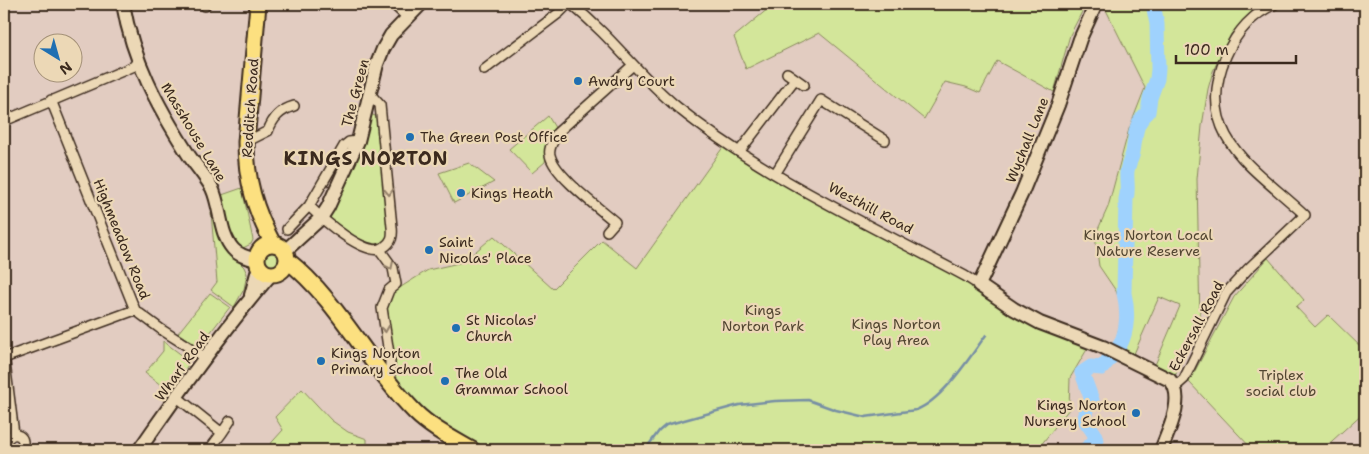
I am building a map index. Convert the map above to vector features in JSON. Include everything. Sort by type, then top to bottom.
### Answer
[{"type":"highway","name":"Redditch Road","points":[[258,4],[246,160],[251,189],[272,259]]},
{"type":"highway","points":[[272,259],[304,274],[390,383],[416,412],[448,436],[472,450]]},
{"type":"street","name":"Masshouse Lane","points":[[123,4],[139,64],[167,120],[188,155],[212,189],[226,234],[233,249],[238,253],[272,259]]},
{"type":"street","points":[[393,4],[407,17]]},
{"type":"street","name":"The Green","points":[[272,259],[321,218],[335,193],[358,141],[377,64],[383,49],[407,17],[421,4]]},
{"type":"street","points":[[484,70],[570,4]]},
{"type":"street","name":"Westhill Road","points":[[570,4],[602,32],[633,66],[676,106],[739,152],[775,174],[965,276],[1014,309],[1040,323],[1103,347],[1166,377],[1176,393]]},
{"type":"street","name":"Wychall Lane","points":[[979,285],[1022,193],[1058,105],[1080,39],[1096,4]]},
{"type":"street","name":"Eckersall Road","points":[[1176,393],[1219,306],[1232,286],[1305,215],[1264,181],[1246,161],[1222,130],[1216,111],[1219,78],[1229,48],[1251,20],[1260,12],[1275,4]]},
{"type":"street","points":[[4,121],[139,64]]},
{"type":"street","points":[[607,231],[615,222],[558,170],[550,155],[551,145],[557,133],[633,66]]},
{"type":"street","points":[[787,73],[804,85]]},
{"type":"street","points":[[739,152],[796,79]]},
{"type":"street","points":[[309,206],[321,218],[348,238],[372,251],[380,250],[389,244],[393,236],[380,105],[370,95]]},
{"type":"street","name":"Highmeadow Road","points":[[51,100],[135,310],[206,358]]},
{"type":"street","points":[[775,174],[821,100],[885,140]]},
{"type":"street","points":[[246,142],[268,131],[273,119],[281,111],[294,106]]},
{"type":"street","points":[[287,229],[309,206],[344,146],[349,142],[358,141]]},
{"type":"street","points":[[380,250],[393,268],[396,284],[390,290],[382,308],[390,360],[390,383]]},
{"type":"street","name":"Wharf Road","points":[[145,448],[177,397],[250,300],[272,259]]},
{"type":"street","points":[[14,434],[4,357],[135,310]]},
{"type":"street","points":[[1161,450],[1169,429],[1176,393]]},
{"type":"street","points":[[177,397],[222,433]]},
{"type":"street","points":[[213,445],[230,421]]},
{"type":"street","points":[[9,450],[6,442],[14,434]]},
{"type":"street","points":[[14,434],[20,436],[23,440],[23,446],[20,450]]},
{"type":"green space","points":[[766,4],[1086,4],[1070,35],[1054,92],[997,61],[980,93],[966,87],[945,82],[924,119],[819,33],[746,69],[734,37],[769,8]]},
{"type":"green space","name":"Kings Norton Local Nature Reserve","points":[[1105,4],[1246,4],[1252,11],[1231,34],[1213,71],[1208,89],[1197,179],[1200,323],[1175,376],[1155,365],[1180,306],[1159,297],[1133,356],[1115,345],[1123,310],[1116,291],[1099,266],[1095,236],[1108,207],[1129,129],[1145,88],[1104,6]]},
{"type":"green space","points":[[370,114],[378,117],[390,234],[387,242],[371,247],[347,233],[328,216]]},
{"type":"green space","points":[[548,116],[557,131],[547,149],[545,162],[532,173],[509,149]]},
{"type":"green space","name":"Kings Norton Park","points":[[726,143],[775,175],[971,285],[1004,306],[1089,346],[1070,378],[1069,409],[1037,450],[492,450],[451,431],[425,414],[392,382],[394,357],[386,307],[393,292],[428,270],[463,262],[494,236],[553,289],[602,240],[637,268]]},
{"type":"green space","name":"Kings Heath","points":[[469,163],[494,182],[454,203],[439,173]]},
{"type":"green space","points":[[242,188],[253,240],[251,244],[243,248],[230,232],[219,196]]},
{"type":"green space","points":[[211,213],[231,254],[244,267],[247,274],[244,289],[234,307],[211,290],[217,282]]},
{"type":"green space","points":[[269,252],[275,252],[279,259],[275,266],[269,266],[265,262],[265,256]]},
{"type":"green space","name":"Triplex social club","points":[[1268,258],[1304,300],[1296,307],[1315,327],[1328,315],[1365,351],[1365,411],[1322,450],[1253,450],[1189,382],[1234,297]]},
{"type":"green space","points":[[210,293],[230,307],[199,347],[178,333]]},
{"type":"green space","points":[[163,341],[187,359],[188,365],[169,391],[145,373],[163,351]]},
{"type":"green space","points":[[302,389],[331,420],[348,432],[367,439],[367,450],[265,450],[283,430],[275,417]]},
{"type":"green space","points":[[1097,445],[1115,446],[1121,450],[1087,450]]},
{"type":"waterway","points":[[1085,450],[1096,440],[1094,433],[1084,419],[1086,409],[1092,400],[1082,373],[1091,367],[1102,368],[1120,345],[1126,326],[1127,313],[1124,293],[1127,171],[1138,125],[1143,116],[1148,112],[1150,98],[1157,79],[1157,24],[1153,4]]},
{"type":"waterway","points":[[645,450],[659,431],[666,425],[739,405],[808,400],[836,410],[865,417],[916,410],[926,405],[946,388],[986,335]]},
{"type":"place","name":"Awdry Court","points":[[578,81]]},
{"type":"place","name":"The Green Post Office","points":[[410,137]]},
{"type":"place","name":"Kings Heath","points":[[461,193]]},
{"type":"place","name":"Saint Nicolas' Place","points":[[429,250]]},
{"type":"place","name":"St Nicolas' Church","points":[[456,328]]},
{"type":"place","name":"Kings Norton Primary School","points":[[321,361]]},
{"type":"place","name":"The Old Grammar School","points":[[445,381]]},
{"type":"place","name":"Kings Norton Nursery School","points":[[1136,413]]},
{"type":"district","name":"KINGS NORTON","points":[[366,158]]},
{"type":"park label","name":"Kings Norton Play Area","points":[[896,332]]}]
